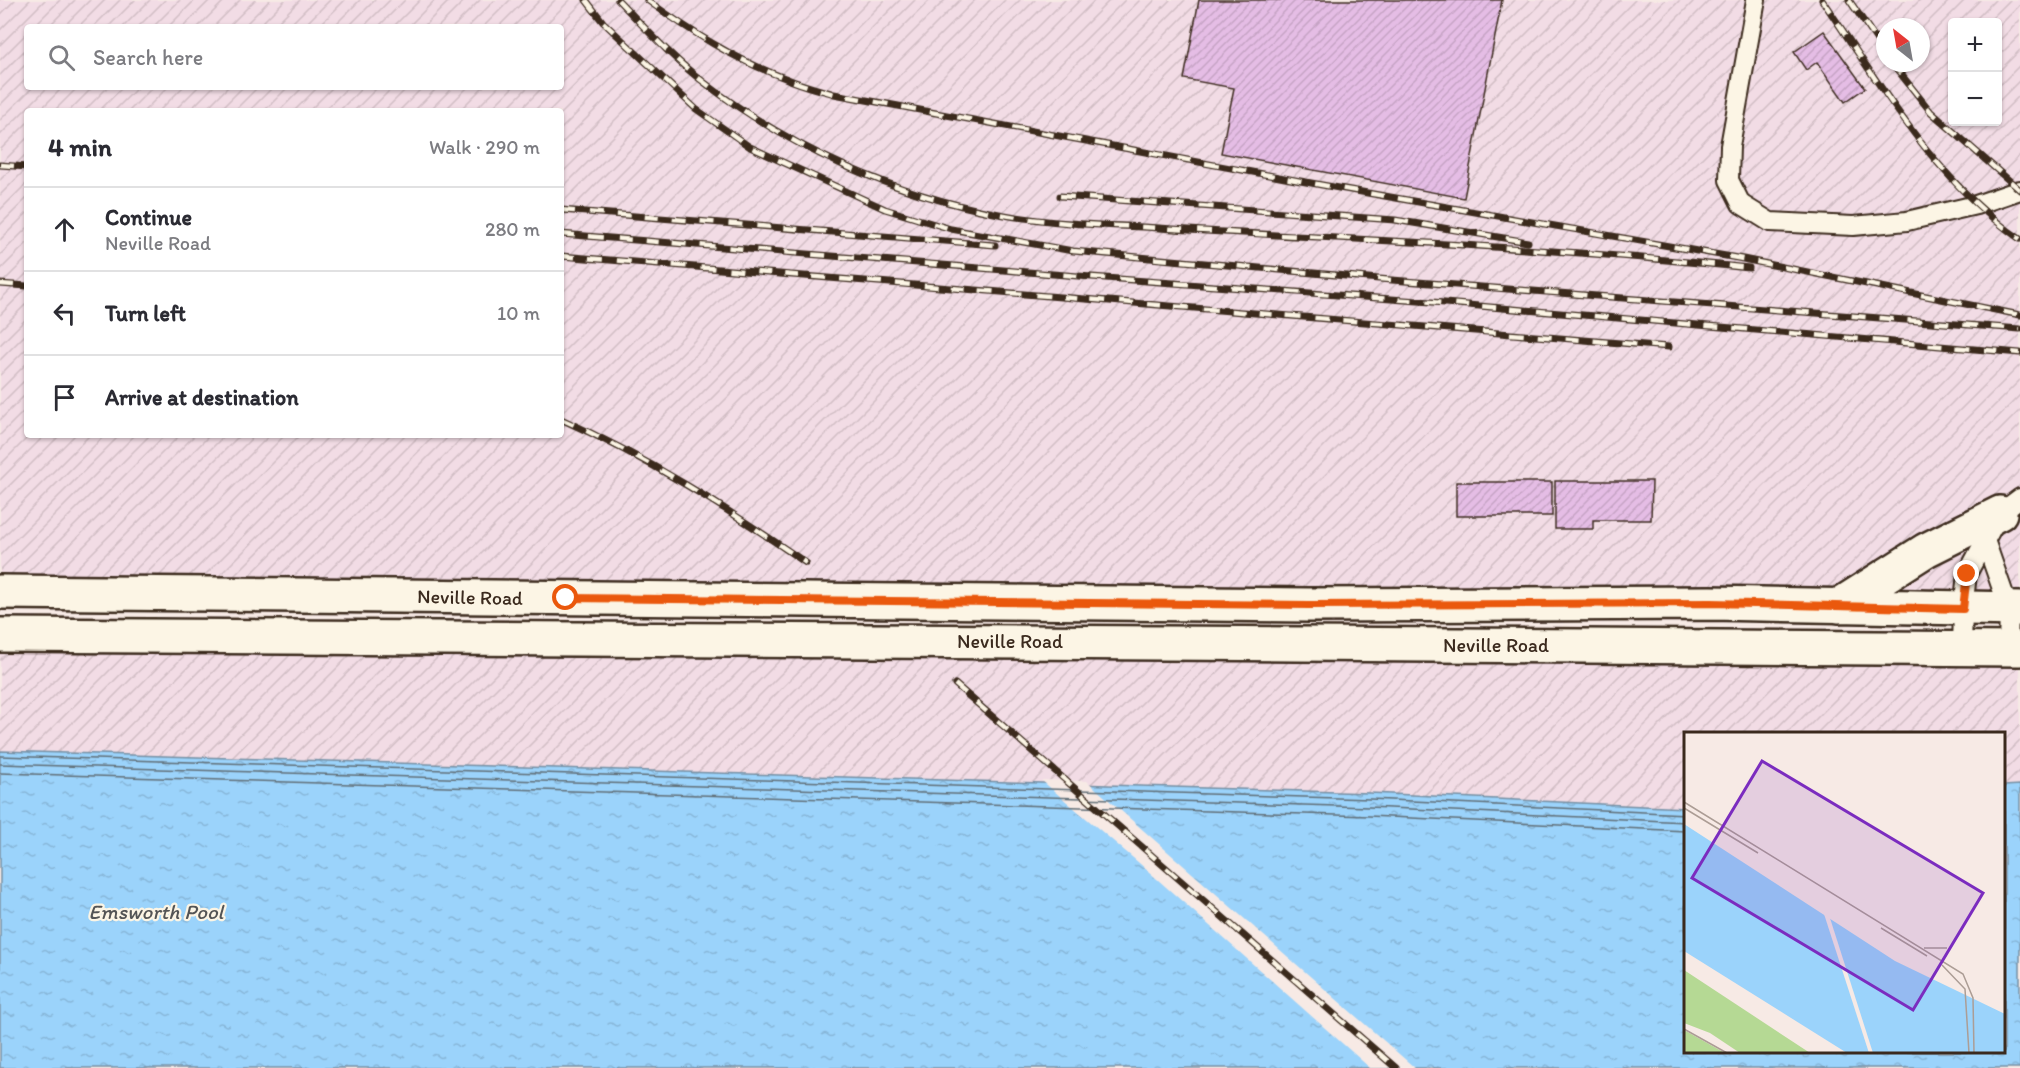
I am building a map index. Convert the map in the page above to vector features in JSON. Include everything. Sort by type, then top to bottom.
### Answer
[{"type":"main road","points":[[1838,606],[1926,550],[2010,506]]},
{"type":"main road","name":"Neville Road","points":[[0,592],[1309,605],[1711,603],[2014,609]]},
{"type":"main road","name":"Neville Road","points":[[0,634],[2014,649]]},
{"type":"lane","points":[[1756,0],[1730,146],[1730,180],[1742,204],[1770,222],[1853,226],[1907,221],[1976,204],[2020,190]]},
{"type":"lane","points":[[1962,648],[1967,574],[2010,506]]},
{"type":"lane","points":[[1986,543],[2014,609],[2014,649]]},
{"type":"shaded area","points":[[0,0],[2020,0],[2020,609],[0,592]]},
{"type":"shaded area","points":[[0,635],[2020,649],[2020,785],[2005,786],[2005,732],[1684,732],[1684,808],[1370,793],[0,751]]},
{"type":"water","name":"Emsworth Pool","points":[[0,751],[1370,793],[1684,808],[1684,1053],[2005,1053],[2005,786],[2020,785],[2020,1068],[0,1068]]},
{"type":"pier","points":[[1041,780],[1087,781],[1415,1068],[1370,1068],[1139,863]]},
{"type":"building","points":[[1199,0],[1502,0],[1464,198],[1221,153],[1234,88],[1184,79]]},
{"type":"building","points":[[1824,31],[1865,88],[1845,102],[1817,62],[1806,70],[1794,52]]},
{"type":"building","points":[[1555,481],[1652,481],[1651,520],[1593,520],[1593,529],[1555,529]]},
{"type":"building","points":[[1456,482],[1552,482],[1552,516],[1456,516]]},
{"type":"railway","points":[[586,0],[603,22],[696,109],[750,147],[885,209],[951,229],[1073,251],[1379,279],[2020,329]]},
{"type":"railway","points":[[618,0],[693,74],[738,107],[772,128],[844,166],[920,194],[959,205],[1035,220],[1071,223],[1533,250],[1749,268]]},
{"type":"railway","points":[[647,0],[696,34],[748,63],[797,83],[834,94],[1322,185],[1743,259],[2020,315]]},
{"type":"railway","points":[[1822,0],[1888,97],[1935,160],[1961,189],[2020,239]]},
{"type":"railway","points":[[1849,0],[1876,39]]},
{"type":"railway","points":[[1899,72],[1931,112],[2020,190]]},
{"type":"railway","points":[[0,165],[24,167]]},
{"type":"railway","points":[[1060,196],[1395,220],[1528,242]]},
{"type":"railway","points":[[564,210],[995,245]]},
{"type":"railway","points":[[564,234],[1445,303],[2020,353]]},
{"type":"railway","points":[[564,256],[1669,347]]},
{"type":"railway","points":[[0,284],[24,286]]},
{"type":"railway","points":[[564,420],[625,450],[687,485],[806,563]]},
{"type":"railway","points":[[955,684],[1396,1068]]},
{"type":"route","points":[[566,598],[1309,605],[1711,603],[1963,609],[1967,574]]}]
